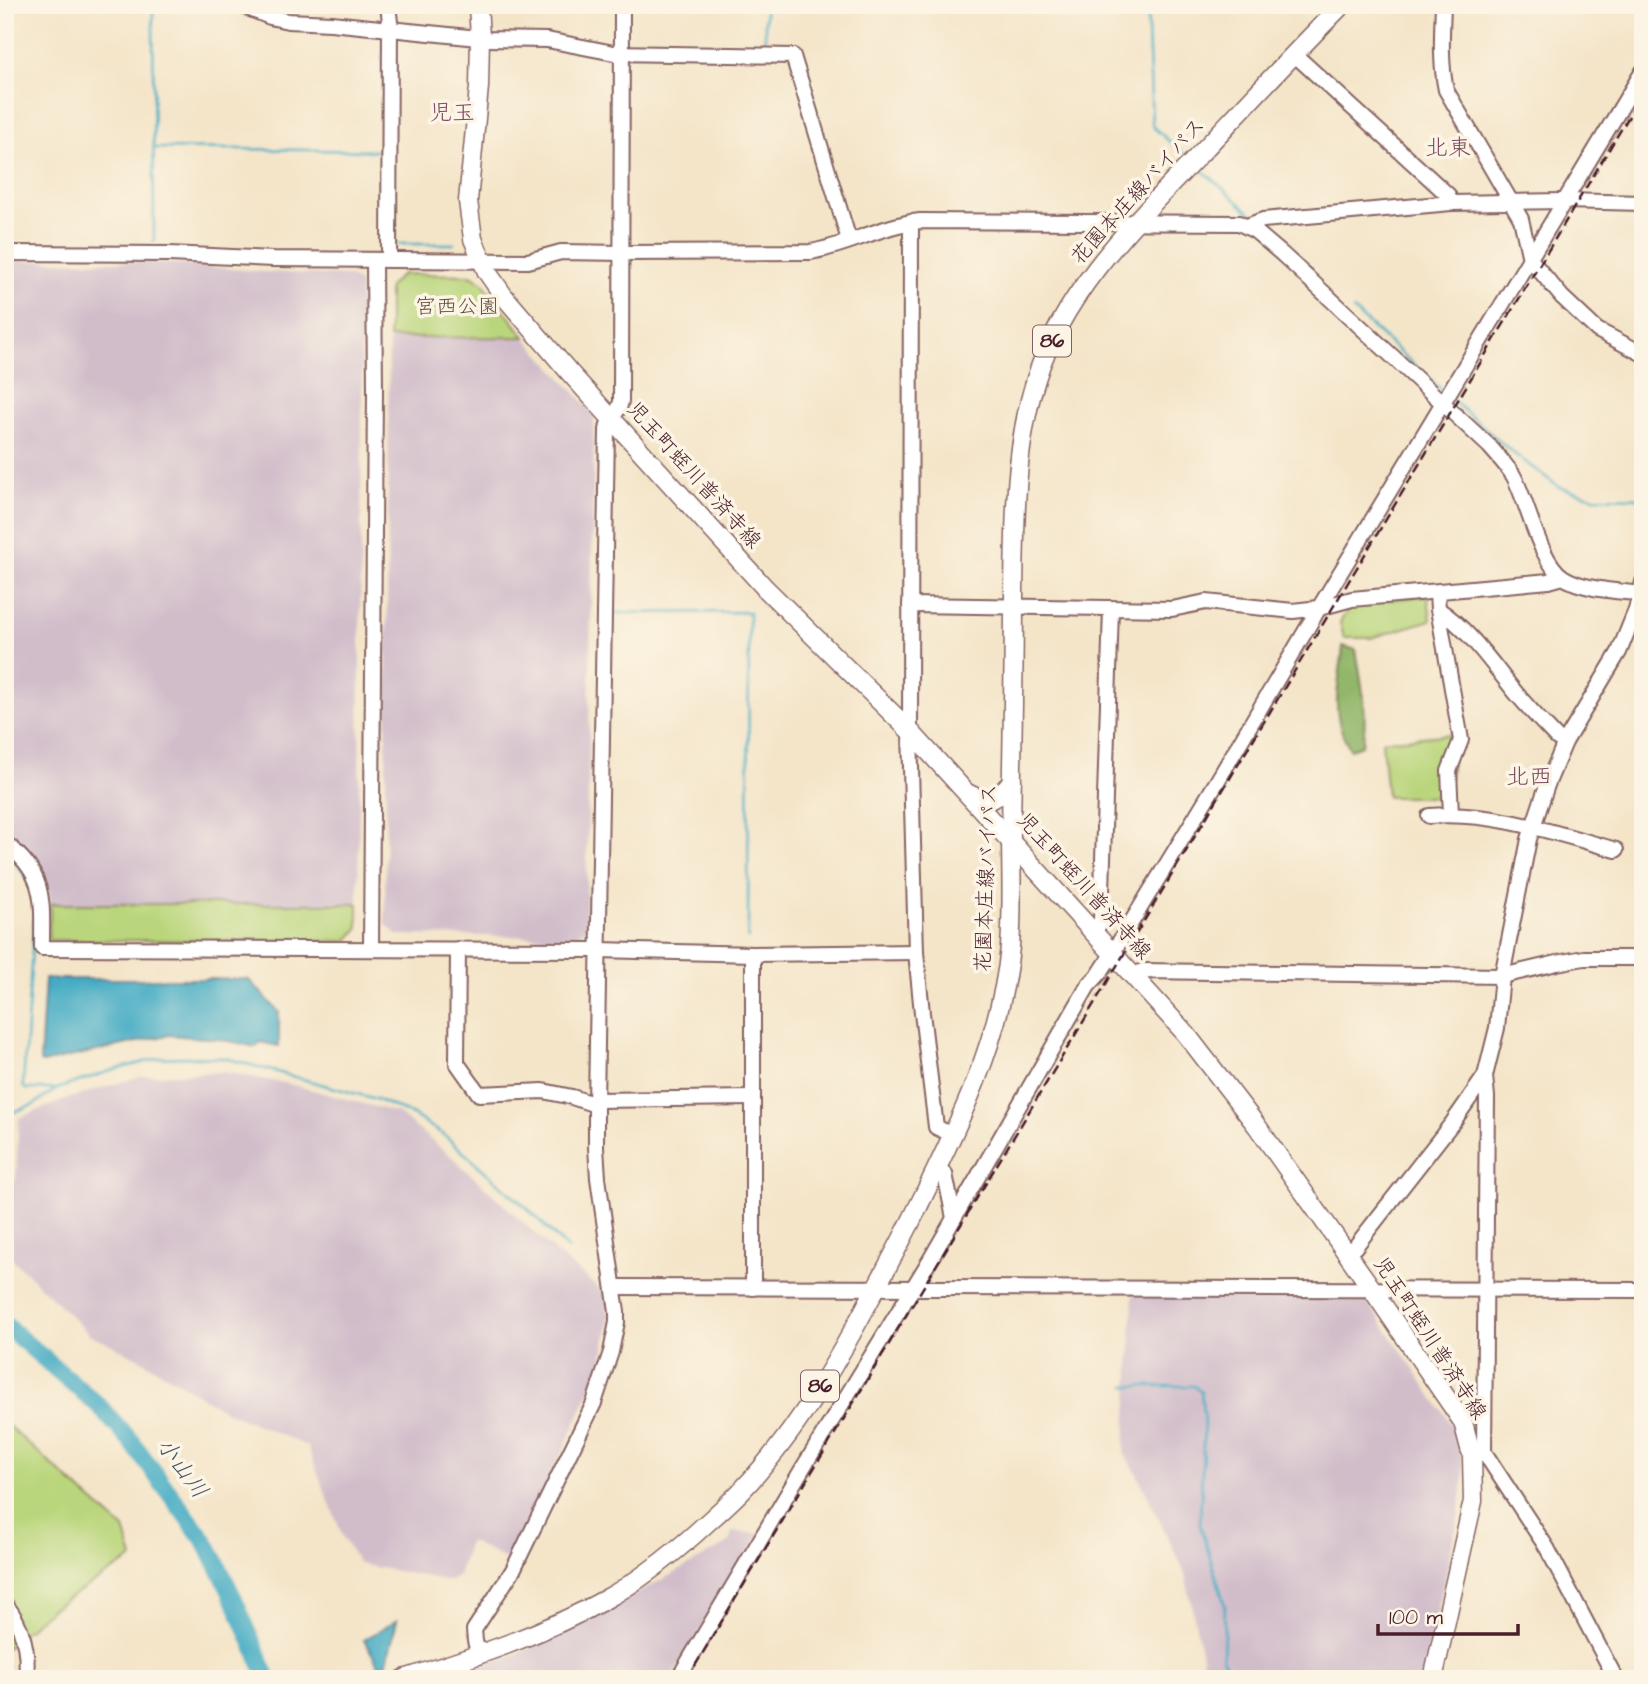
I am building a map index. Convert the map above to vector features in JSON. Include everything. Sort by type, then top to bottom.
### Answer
[{"type":"main road","name":"児玉町蛭川普済寺線","points":[[478,5],[478,102],[468,201],[470,228],[480,260],[503,295],[765,588],[910,731],[1186,1034],[1257,1126],[1348,1253],[1463,1423],[1478,1454],[1473,1502],[1433,1679]]},
{"type":"main road","name":"花園本庄線バイパス","points":[[404,1679],[434,1674],[537,1634],[606,1600],[636,1581],[676,1551],[742,1490],[792,1429],[831,1370],[952,1135],[982,1064],[1004,987],[1010,946],[1012,895],[1015,501],[1021,444],[1036,379],[1051,343],[1092,273],[1342,5]]},
{"type":"main road","points":[[969,794],[988,801],[994,799],[1012,781]]},
{"type":"main road","points":[[1012,895],[1028,877],[1042,876]]},
{"type":"street","points":[[240,5],[279,20],[547,40],[614,53],[793,56],[849,240]]},
{"type":"street","points":[[388,5],[389,260]]},
{"type":"street","points":[[479,1656],[474,1630],[504,1586],[600,1388],[617,1322],[615,1287],[598,1178],[596,1103],[607,430],[611,417],[620,409],[621,401],[622,5]]},
{"type":"street","points":[[1443,5],[1442,54],[1446,90],[1521,219],[1530,259],[1562,297],[1597,330],[1643,354]]},
{"type":"street","points":[[1294,54],[1448,195],[1451,202]]},
{"type":"street","points":[[677,1679],[913,1288],[1088,986],[1100,973],[1218,780],[1643,71]]},
{"type":"street","points":[[1247,226],[1263,220],[1451,202],[1643,203]]},
{"type":"street","points":[[911,222],[910,731],[916,952],[936,1127],[952,1135]]},
{"type":"street","points":[[5,253],[528,261],[561,252],[810,252],[911,222],[1231,222],[1247,226],[1282,254],[1489,446],[1512,475],[1543,548],[1552,566],[1563,577],[1582,585],[1642,590],[1619,652],[1565,742],[1533,826],[1502,976],[1497,1028],[1485,1076],[1486,1291],[1478,1454],[1547,1548],[1616,1679]]},
{"type":"street","points":[[371,949],[374,260]]},
{"type":"street","points":[[910,606],[1172,609],[1206,602],[1293,611],[1319,608],[1352,599],[1437,593],[1549,581],[1563,577]]},
{"type":"street","points":[[1437,593],[1461,740],[1449,771],[1451,814]]},
{"type":"street","points":[[1094,932],[1101,922],[1111,608]]},
{"type":"street","points":[[1438,610],[1452,619],[1557,738],[1565,742]]},
{"type":"street","points":[[1429,816],[1451,814],[1504,820],[1616,850]]},
{"type":"street","points":[[5,843],[24,859],[37,880],[43,901],[41,948],[599,950],[753,954],[916,952]]},
{"type":"street","points":[[458,949],[457,1063],[479,1094],[543,1091],[596,1103],[753,1098]]},
{"type":"street","points":[[753,954],[753,1288]]},
{"type":"street","points":[[1134,975],[1143,971],[1502,976],[1584,958],[1643,958]]},
{"type":"street","points":[[1348,1253],[1453,1122],[1485,1076]]},
{"type":"street","points":[[936,1170],[945,1174],[954,1218]]},
{"type":"street","points":[[615,1287],[1643,1290]]},
{"type":"street","points":[[5,1604],[17,1621],[23,1637],[27,1653],[26,1679]]},
{"type":"shaded area","points":[[14,261],[153,262],[349,276],[360,284],[362,403],[358,904],[51,904],[46,879],[40,867],[27,849],[8,835],[11,266]]},
{"type":"shaded area","points":[[525,337],[594,414],[586,927],[575,937],[397,935],[385,923],[389,338]]},
{"type":"shaded area","points":[[224,1072],[289,1084],[398,1113],[453,1158],[556,1253],[606,1294],[610,1316],[601,1367],[536,1509],[509,1561],[469,1541],[458,1576],[450,1581],[359,1564],[344,1540],[307,1446],[225,1411],[140,1359],[89,1334],[5,1252],[5,1191],[16,1179],[19,1118],[67,1099],[141,1076]]},
{"type":"shaded area","points":[[1133,1295],[1363,1295],[1452,1425],[1460,1445],[1464,1476],[1458,1519],[1422,1679],[1208,1677],[1185,1573],[1124,1453]]},
{"type":"shaded area","points":[[732,1532],[760,1533],[671,1679],[452,1679],[475,1667],[508,1657],[570,1630],[729,1543]]},
{"type":"green space","name":"宮西公園","points":[[402,274],[471,275],[482,282],[525,337],[389,338],[389,287]]},
{"type":"green space","points":[[1428,596],[1431,620],[1371,638],[1344,638],[1340,622],[1352,603]]},
{"type":"green space","points":[[1343,646],[1356,650],[1364,710],[1362,745],[1350,749],[1341,729],[1337,708]]},
{"type":"green space","points":[[1453,734],[1447,797],[1387,797],[1382,741]]},
{"type":"green space","points":[[51,904],[358,904],[358,929],[347,941],[50,940]]},
{"type":"green space","points":[[5,1423],[124,1529],[133,1558],[51,1609],[5,1649]]},
{"type":"water","points":[[45,979],[248,979],[279,1012],[279,1046],[260,1042],[256,1047],[218,1039],[168,1035],[43,1063],[40,1062]]},
{"type":"water","points":[[397,1620],[384,1674],[364,1640]]},
{"type":"waterway","points":[[153,5],[154,242]]},
{"type":"waterway","points":[[765,5],[765,50]]},
{"type":"waterway","points":[[1147,5],[1152,123],[1153,127],[1184,154]]},
{"type":"waterway","points":[[154,148],[383,152]]},
{"type":"waterway","points":[[1201,169],[1254,216]]},
{"type":"waterway","points":[[1264,226],[1281,244]]},
{"type":"waterway","points":[[397,244],[454,244]]},
{"type":"waterway","points":[[1353,310],[1444,392]]},
{"type":"waterway","points":[[1451,399],[1513,453],[1559,487],[1595,497],[1643,498]]},
{"type":"waterway","points":[[612,613],[749,612],[748,938]]},
{"type":"waterway","points":[[5,853],[25,876],[35,905],[23,1085],[25,1089],[57,1089]]},
{"type":"waterway","points":[[5,1115],[33,1105],[57,1089],[113,1070],[161,1058],[225,1058],[376,1099],[413,1115],[444,1135],[529,1210],[568,1249]]},
{"type":"waterway","name":"小山川","points":[[5,1325],[98,1405],[131,1441],[207,1544],[268,1679]]},
{"type":"waterway","points":[[1126,1386],[1194,1386],[1201,1392],[1204,1421],[1200,1525],[1225,1605],[1223,1659],[1227,1668],[1246,1679]]},
{"type":"railway","points":[[687,1679],[1643,93]]},
{"type":"district","name":"児玉","points":[[452,113]]},
{"type":"district","name":"北東","points":[[1448,148]]},
{"type":"district","name":"北西","points":[[1529,777]]}]
